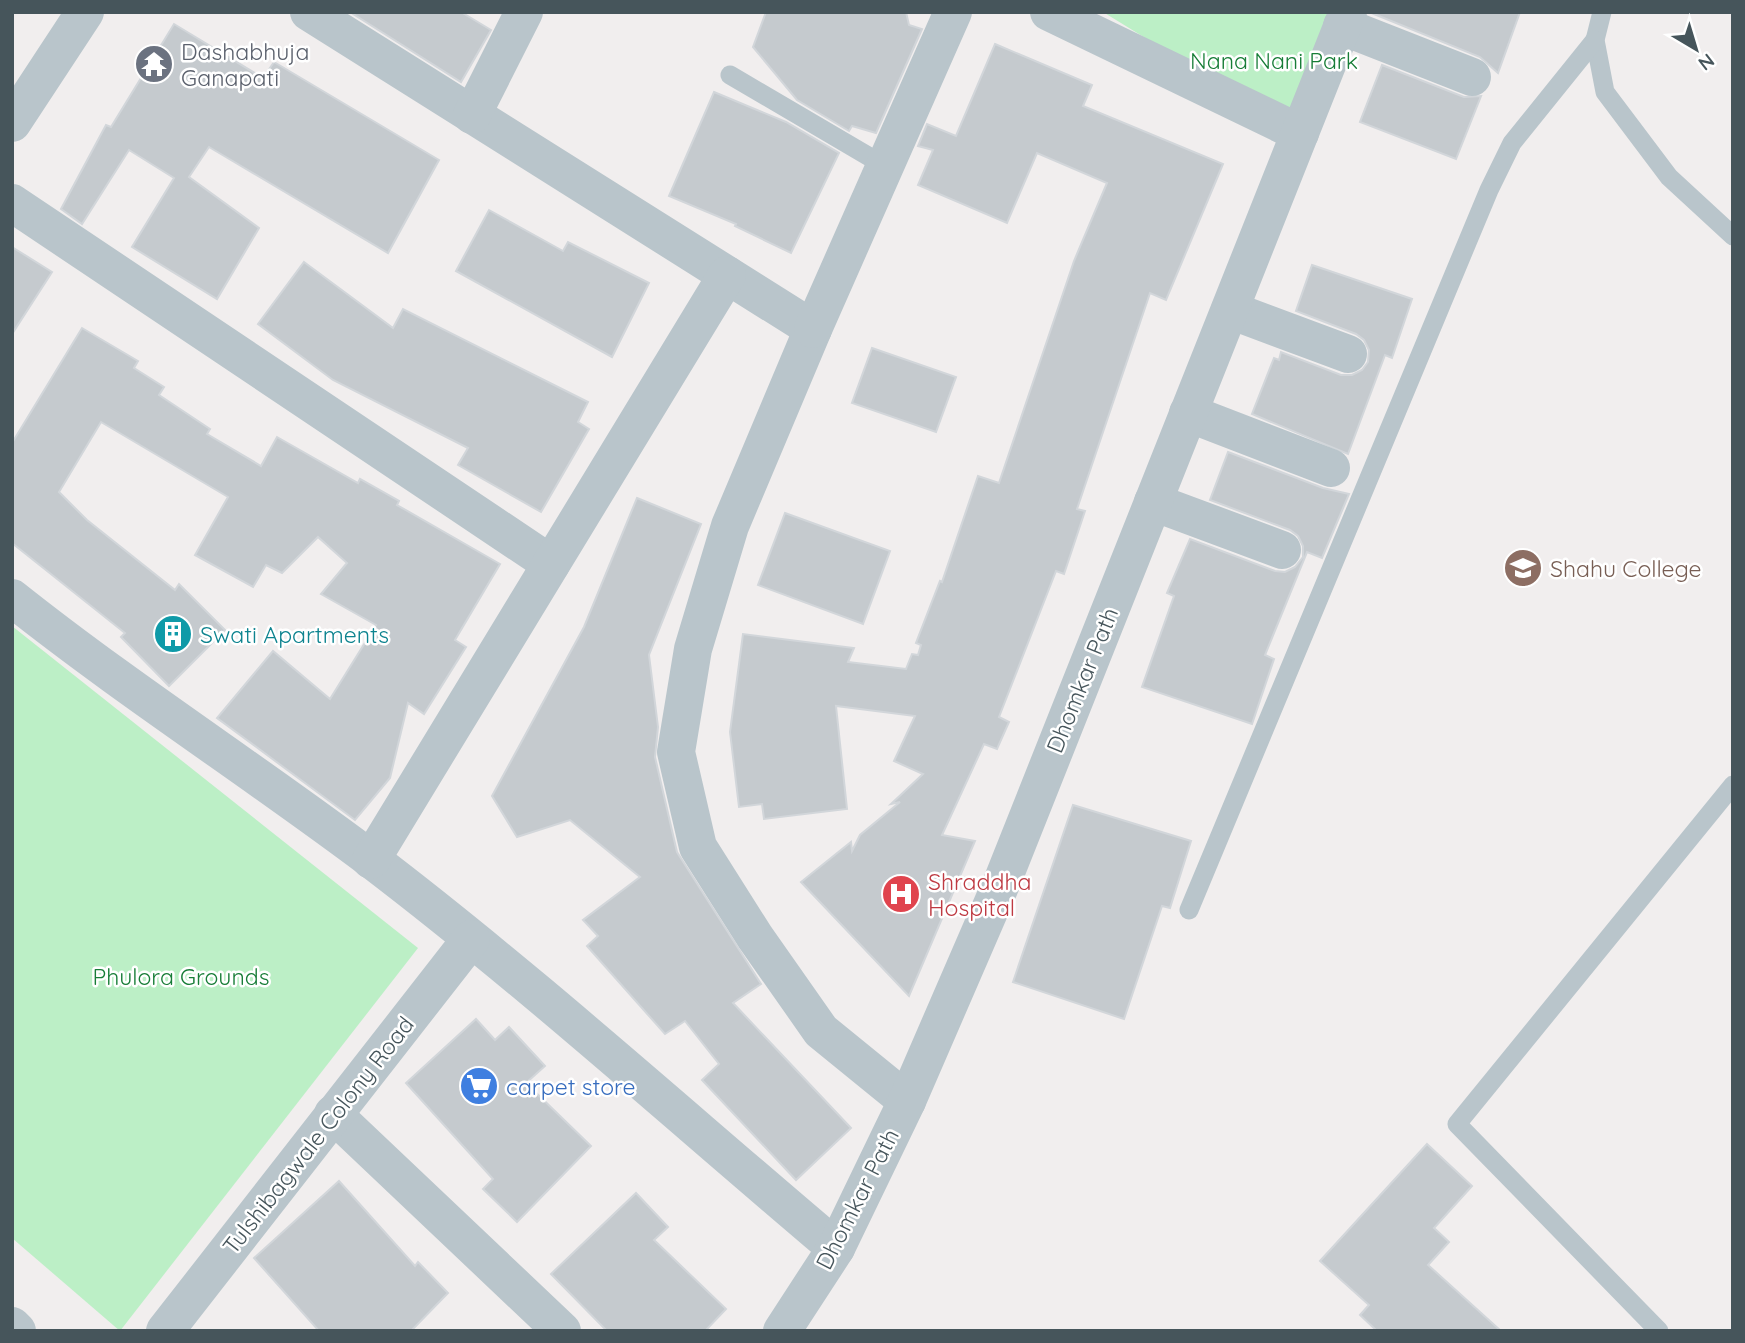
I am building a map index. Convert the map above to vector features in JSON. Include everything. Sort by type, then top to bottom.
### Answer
[{"type":"street","points":[[12,123],[85,12]]},
{"type":"street","points":[[309,12],[813,329]]},
{"type":"street","points":[[472,115],[524,12]]},
{"type":"street","points":[[906,1101],[821,1031],[755,937],[698,847],[676,752],[693,649],[730,526],[813,329],[953,12]]},
{"type":"street","points":[[1049,12],[1300,133]]},
{"type":"street","points":[[1345,19],[1472,77]]},
{"type":"street","name":"Dhomkar Path","points":[[782,1331],[835,1248],[906,1101],[1004,877],[1345,19]]},
{"type":"street","points":[[12,203],[551,564]]},
{"type":"street","points":[[372,860],[727,275]]},
{"type":"street","points":[[1230,310],[1348,354]]},
{"type":"street","points":[[1188,413],[1331,468]]},
{"type":"street","points":[[1153,502],[1282,550]]},
{"type":"street","points":[[12,598],[86,657],[372,860],[471,939],[835,1248]]},
{"type":"street","name":"Tulshibagwale Colony Road","points":[[165,1331],[471,939]]},
{"type":"street","points":[[333,1114],[562,1331]]},
{"type":"street","points":[[12,1326],[18,1331]]},
{"type":"lane","points":[[1602,12],[1595,40],[1605,92],[1669,177],[1733,236]]},
{"type":"lane","points":[[1189,911],[1489,190],[1512,142],[1595,40]]},
{"type":"lane","points":[[730,75],[885,166]]},
{"type":"lane","points":[[1659,1331],[1457,1124],[1733,785]]},
{"type":"green space","name":"Nana Nani Park","points":[[1103,12],[1346,12],[1300,133]]},
{"type":"green space","name":"Phulora Grounds","points":[[12,626],[418,948],[120,1331],[12,1238]]},
{"type":"building","points":[[350,12],[461,12],[491,30],[461,82]]},
{"type":"building","points":[[766,12],[906,12],[909,25],[922,29],[876,133],[852,126],[849,131],[797,100],[753,47]]},
{"type":"building","points":[[1369,12],[1520,12],[1498,73],[1480,57]]},
{"type":"building","points":[[174,24],[263,78],[274,62],[439,160],[388,253],[209,147],[189,177],[259,228],[217,299],[132,247],[174,178],[129,150],[82,224],[61,209],[106,125],[111,127]]},
{"type":"building","points":[[995,44],[1092,85],[1083,106],[1223,164],[1166,300],[1150,293],[1077,509],[1085,511],[1064,574],[1056,571],[999,717],[1009,722],[997,749],[984,744],[942,835],[975,841],[909,996],[801,882],[851,842],[852,851],[860,835],[900,802],[891,804],[923,774],[894,761],[915,716],[836,706],[847,809],[764,819],[762,804],[739,807],[730,732],[743,634],[854,648],[848,662],[906,669],[912,654],[918,655],[921,645],[916,643],[940,581],[942,582],[978,476],[999,483],[1074,261],[1107,183],[1037,153],[1007,223],[918,185],[933,150],[918,146],[927,124],[956,136]]},
{"type":"building","points":[[1382,65],[1464,97],[1481,96],[1456,159],[1360,122]]},
{"type":"building","points":[[714,92],[786,122],[839,153],[791,253],[735,226],[736,224],[669,196]]},
{"type":"building","points":[[489,210],[563,251],[568,242],[649,283],[612,357],[456,271]]},
{"type":"building","points":[[12,247],[52,272],[12,334]]},
{"type":"building","points":[[304,262],[393,328],[403,309],[588,402],[578,422],[589,429],[541,512],[458,465],[468,448],[333,380],[258,324]]},
{"type":"building","points":[[1312,265],[1412,299],[1392,358],[1385,355],[1348,454],[1252,414],[1274,358],[1279,360],[1281,352],[1341,375],[1352,375],[1362,370],[1368,362],[1369,350],[1364,340],[1356,334],[1296,311]]},
{"type":"building","points":[[82,328],[138,361],[134,368],[164,387],[159,395],[210,429],[207,434],[261,466],[277,437],[358,483],[360,479],[399,501],[397,505],[500,564],[455,640],[466,647],[424,714],[408,703],[390,778],[355,820],[217,718],[273,651],[330,699],[376,625],[321,594],[347,563],[318,537],[282,573],[266,565],[253,587],[195,555],[228,497],[101,422],[59,492],[87,520],[175,590],[179,584],[225,630],[169,686],[121,637],[125,633],[12,543],[12,443]]},
{"type":"building","points":[[872,348],[956,377],[936,432],[852,403]]},
{"type":"building","points":[[1228,452],[1323,488],[1349,494],[1322,558],[1307,552],[1265,655],[1274,659],[1252,724],[1142,687],[1174,596],[1167,593],[1190,539],[1275,571],[1285,572],[1295,567],[1303,557],[1303,546],[1298,536],[1290,530],[1210,500]]},
{"type":"building","points":[[637,498],[701,524],[649,655],[658,727],[655,757],[677,852],[761,984],[733,1003],[851,1128],[796,1180],[702,1080],[719,1064],[685,1021],[665,1034],[587,946],[598,936],[583,920],[640,877],[570,820],[517,837],[492,796],[584,627]]},
{"type":"building","points":[[785,513],[890,551],[863,624],[758,585]]},
{"type":"building","points":[[1073,805],[1191,841],[1170,908],[1162,906],[1124,1019],[1013,982]]},
{"type":"building","points":[[476,1019],[495,1040],[509,1027],[545,1066],[526,1083],[591,1146],[517,1222],[483,1189],[493,1179],[406,1083]]},
{"type":"building","points":[[1427,1144],[1472,1186],[1434,1228],[1449,1242],[1428,1265],[1501,1331],[1377,1331],[1360,1315],[1369,1305],[1320,1261]]},
{"type":"building","points":[[339,1181],[415,1266],[418,1262],[448,1293],[411,1331],[319,1331],[254,1258]]},
{"type":"building","points":[[636,1193],[668,1227],[654,1240],[726,1309],[705,1331],[607,1331],[551,1274]]},
{"type":"place","name":"Dashabhuja Ganapati","points":[[154,64]]},
{"type":"place","name":"Shahu College","points":[[1523,568]]},
{"type":"place","name":"Swati Apartments","points":[[173,634]]},
{"type":"place","name":"Shraddha Hospital","points":[[901,894]]},
{"type":"place","name":"carpet store","points":[[479,1086]]}]
